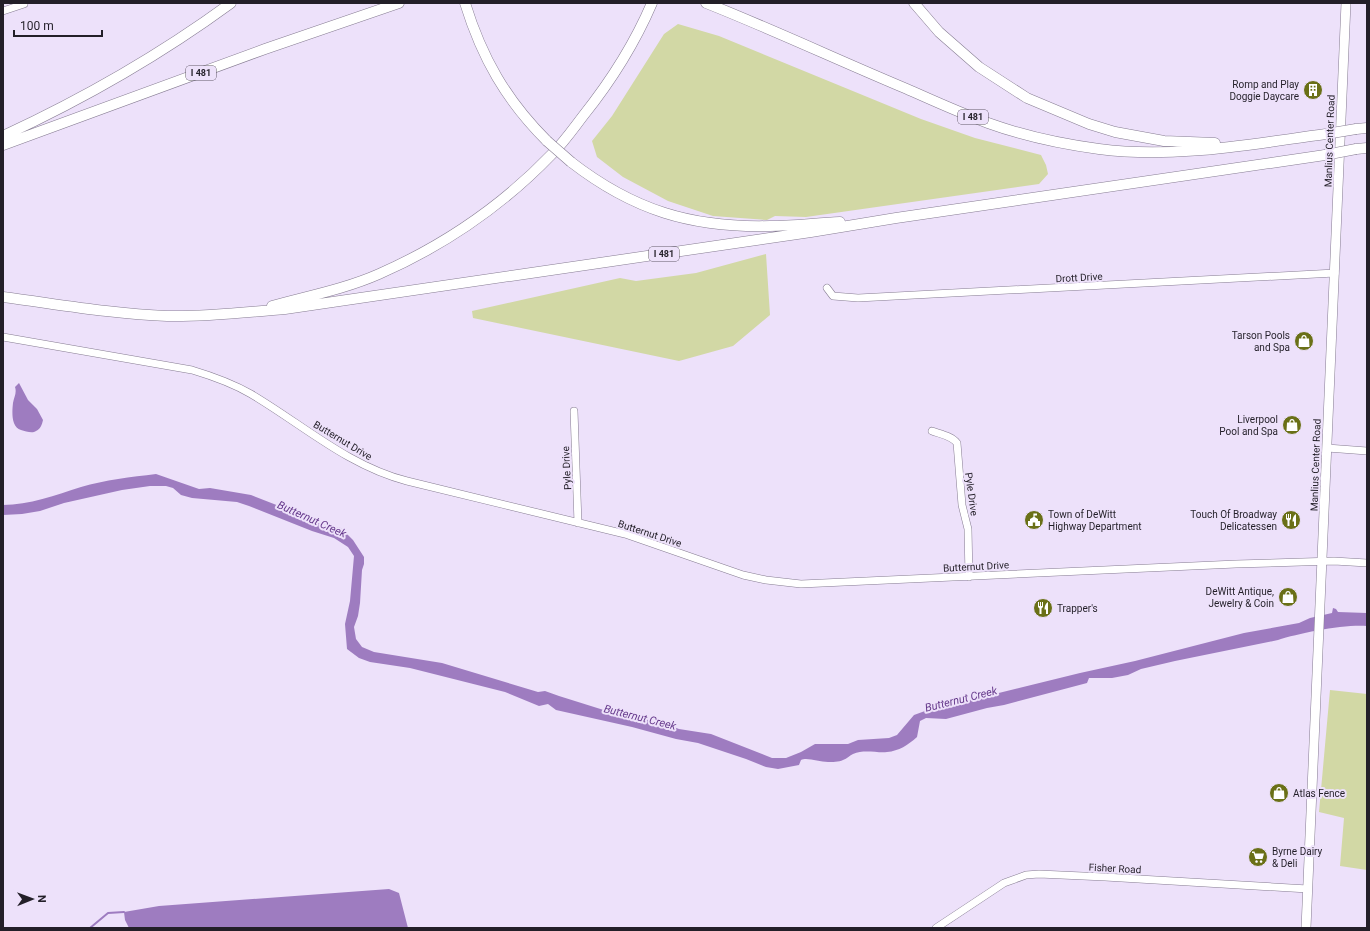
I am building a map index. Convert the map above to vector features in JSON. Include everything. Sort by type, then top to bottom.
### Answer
[{"type":"highway","points":[[3,136],[47,116],[120,76],[174,44],[231,3]]},
{"type":"highway","name":"I 481","points":[[3,145],[258,52],[399,3]]},
{"type":"highway","points":[[465,3],[478,41],[494,74],[517,108],[530,124],[571,162],[595,180],[620,195],[644,206],[679,218],[703,223],[736,226],[771,226],[896,218]]},
{"type":"highway","points":[[253,312],[340,288],[378,274],[423,253],[479,218],[533,174],[561,145],[603,91],[637,38],[652,3]]},
{"type":"highway","name":"I 481","points":[[706,3],[960,112],[1008,129],[1048,140],[1099,149],[1130,152],[1193,150],[1259,143],[1367,128]]},
{"type":"highway","points":[[914,3],[940,32],[979,67],[1027,98],[1089,124],[1115,132],[1164,140],[1195,143],[1259,143]]},
{"type":"highway","name":"I 481","points":[[3,297],[119,313],[167,316],[219,315],[292,309],[1367,148]]},
{"type":"main road","name":"Manlius Center Road","points":[[1306,928],[1346,3]]},
{"type":"street","points":[[3,11],[24,4]]},
{"type":"street","name":"Drott Drive","points":[[827,288],[833,296],[858,298],[1335,273]]},
{"type":"street","name":"Butternut Drive","points":[[3,337],[192,370],[218,378],[250,393],[351,458],[383,473],[407,481],[625,534],[743,575],[783,583],[801,584],[969,577],[1236,564],[1334,561],[1367,563]]},
{"type":"street","name":"Pyle Drive","points":[[574,411],[578,523]]},
{"type":"street","name":"Pyle Drive","points":[[932,431],[956,441],[957,444],[962,505],[968,529],[969,577]]},
{"type":"street","points":[[1327,448],[1367,451]]},
{"type":"street","name":"Fisher Road","points":[[936,928],[1004,883],[1026,875],[1039,874],[1105,877],[1308,889]]},
{"type":"green space","points":[[678,24],[719,36],[921,119],[975,138],[1041,155],[1046,165],[1048,174],[1039,184],[806,217],[775,216],[767,220],[713,216],[668,201],[623,177],[597,157],[592,141],[612,116],[664,34]]},
{"type":"green space","points":[[766,254],[770,315],[733,346],[679,361],[473,318],[472,311],[620,278],[636,281],[696,273]]},
{"type":"green space","points":[[1330,690],[1367,694],[1367,870],[1340,866],[1344,818],[1319,812]]},
{"type":"water","points":[[19,383],[28,400],[37,409],[43,420],[38,430],[34,432],[21,430],[15,426],[14,423],[12,411],[16,393],[15,387]]},
{"type":"water","name":"Butternut Creek","points":[[156,474],[199,489],[210,488],[251,495],[297,513],[310,516],[318,523],[341,528],[353,540],[364,557],[360,603],[358,616],[354,627],[356,639],[362,647],[374,652],[442,663],[538,692],[545,691],[610,712],[644,718],[679,729],[711,734],[772,758],[786,758],[815,744],[848,744],[858,740],[889,738],[897,735],[914,715],[936,707],[946,706],[1135,661],[1244,633],[1299,623],[1310,618],[1332,613],[1333,608],[1338,612],[1367,613],[1367,626],[1347,626],[1310,632],[1141,669],[1128,675],[1112,678],[1089,678],[1087,683],[1004,705],[946,719],[926,718],[920,721],[917,737],[899,749],[887,752],[866,751],[857,753],[836,762],[804,759],[801,760],[799,765],[778,769],[766,767],[698,743],[556,710],[548,704],[539,706],[505,692],[410,668],[370,662],[359,658],[347,649],[345,624],[350,601],[354,556],[348,547],[334,538],[237,502],[192,498],[181,495],[173,488],[166,486],[150,486],[122,490],[64,503],[40,511],[3,515],[3,505],[13,505],[33,501],[99,482]]},
{"type":"water","points":[[389,889],[399,893],[408,928],[129,928],[125,920],[124,912],[159,906]]},
{"type":"waterway","points":[[90,928],[108,913],[124,912]]},
{"type":"place","name":"Romp and Play Doggie Daycare","points":[[1313,90]]},
{"type":"place","name":"Tarson Pools and Spa","points":[[1304,341]]},
{"type":"place","name":"Liverpool Pool and Spa","points":[[1292,425]]},
{"type":"place","name":"Town of DeWitt Highway Department","points":[[1034,520]]},
{"type":"place","name":"Touch Of Broadway Delicatessen","points":[[1291,520]]},
{"type":"place","name":"DeWitt Antique, Jewelry & Coin","points":[[1288,597]]},
{"type":"place","name":"Trapper's","points":[[1043,608]]},
{"type":"place","name":"Atlas Fence","points":[[1279,793]]},
{"type":"place","name":"Byrne Dairy & Deli","points":[[1258,857]]}]
